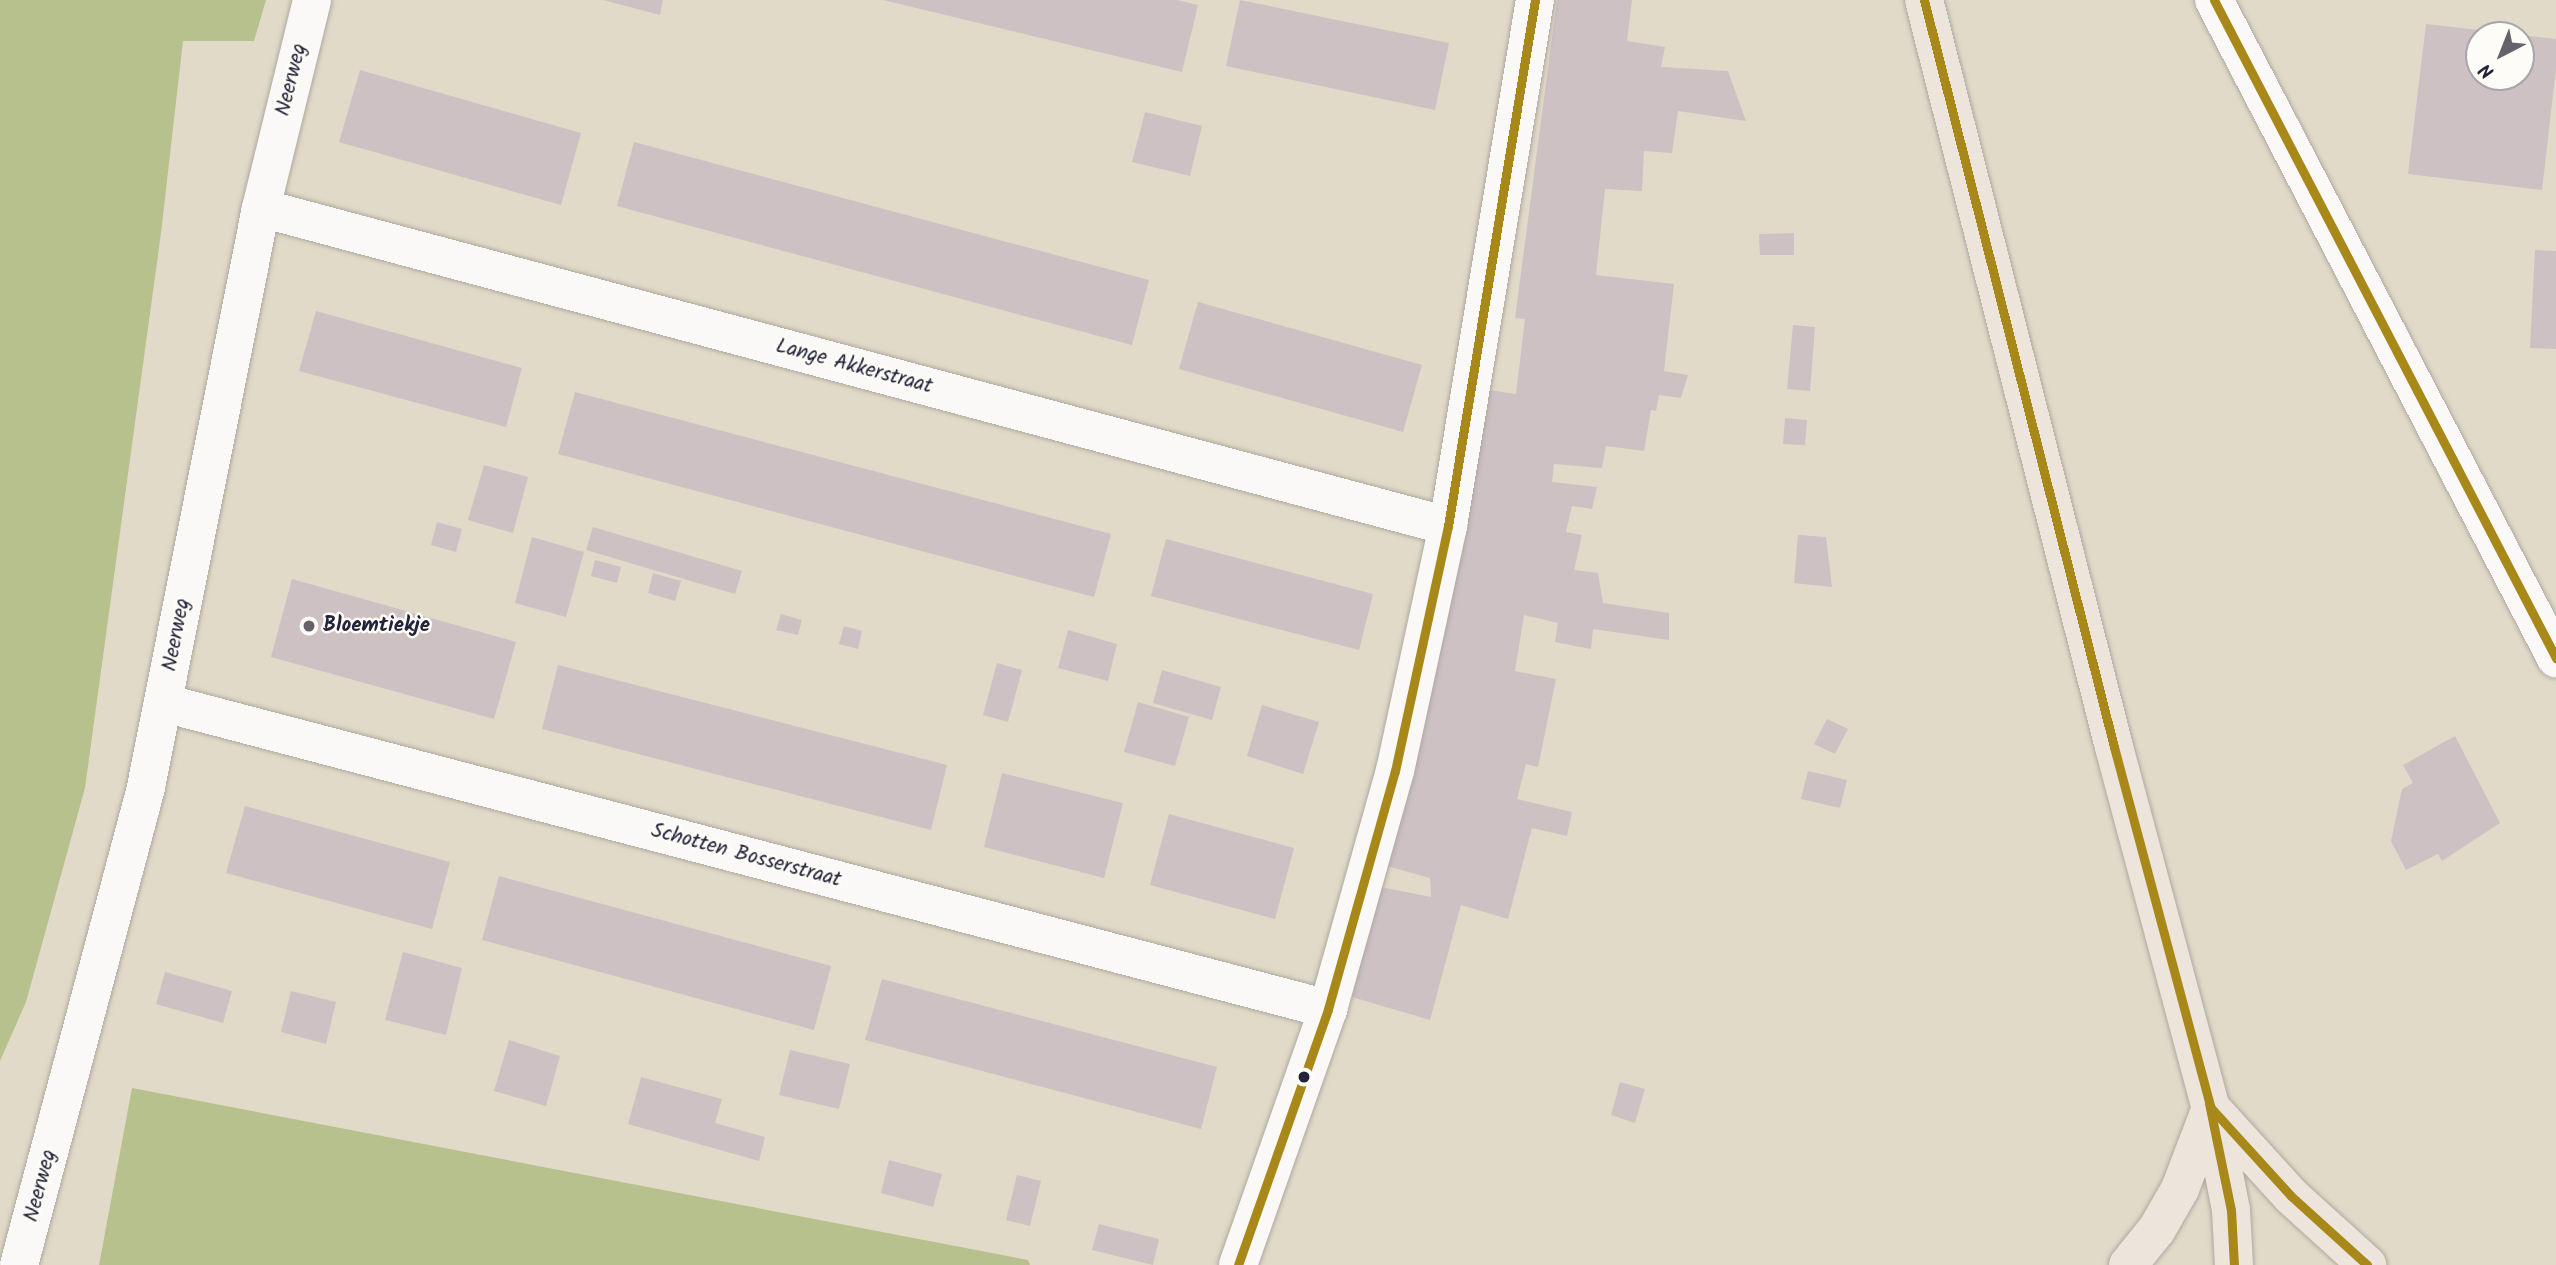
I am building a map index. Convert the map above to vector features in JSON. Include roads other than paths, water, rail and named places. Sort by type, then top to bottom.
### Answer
[{"type":"main road","points":[[1924,0],[2110,733],[2211,1108],[2231,1210],[2234,1265]]},
{"type":"main road","points":[[2128,1265],[2157,1229],[2180,1189],[2211,1108]]},
{"type":"main road","points":[[2211,1108],[2291,1196],[2367,1265]]},
{"type":"street","name":"Neerweg","points":[[19,1265],[146,787],[261,208],[312,0]]},
{"type":"street","points":[[1238,1265],[1328,1009],[1395,771],[1448,526],[1535,0]]},
{"type":"street","points":[[2214,0],[2556,658]]},
{"type":"street","name":"Lange Akkerstraat","points":[[261,208],[1448,526]]},
{"type":"street","name":"Schotten Bosserstraat","points":[[164,703],[1328,1009]]},
{"type":"place","name":"Bloemtiekje","points":[[309,626]]}]
